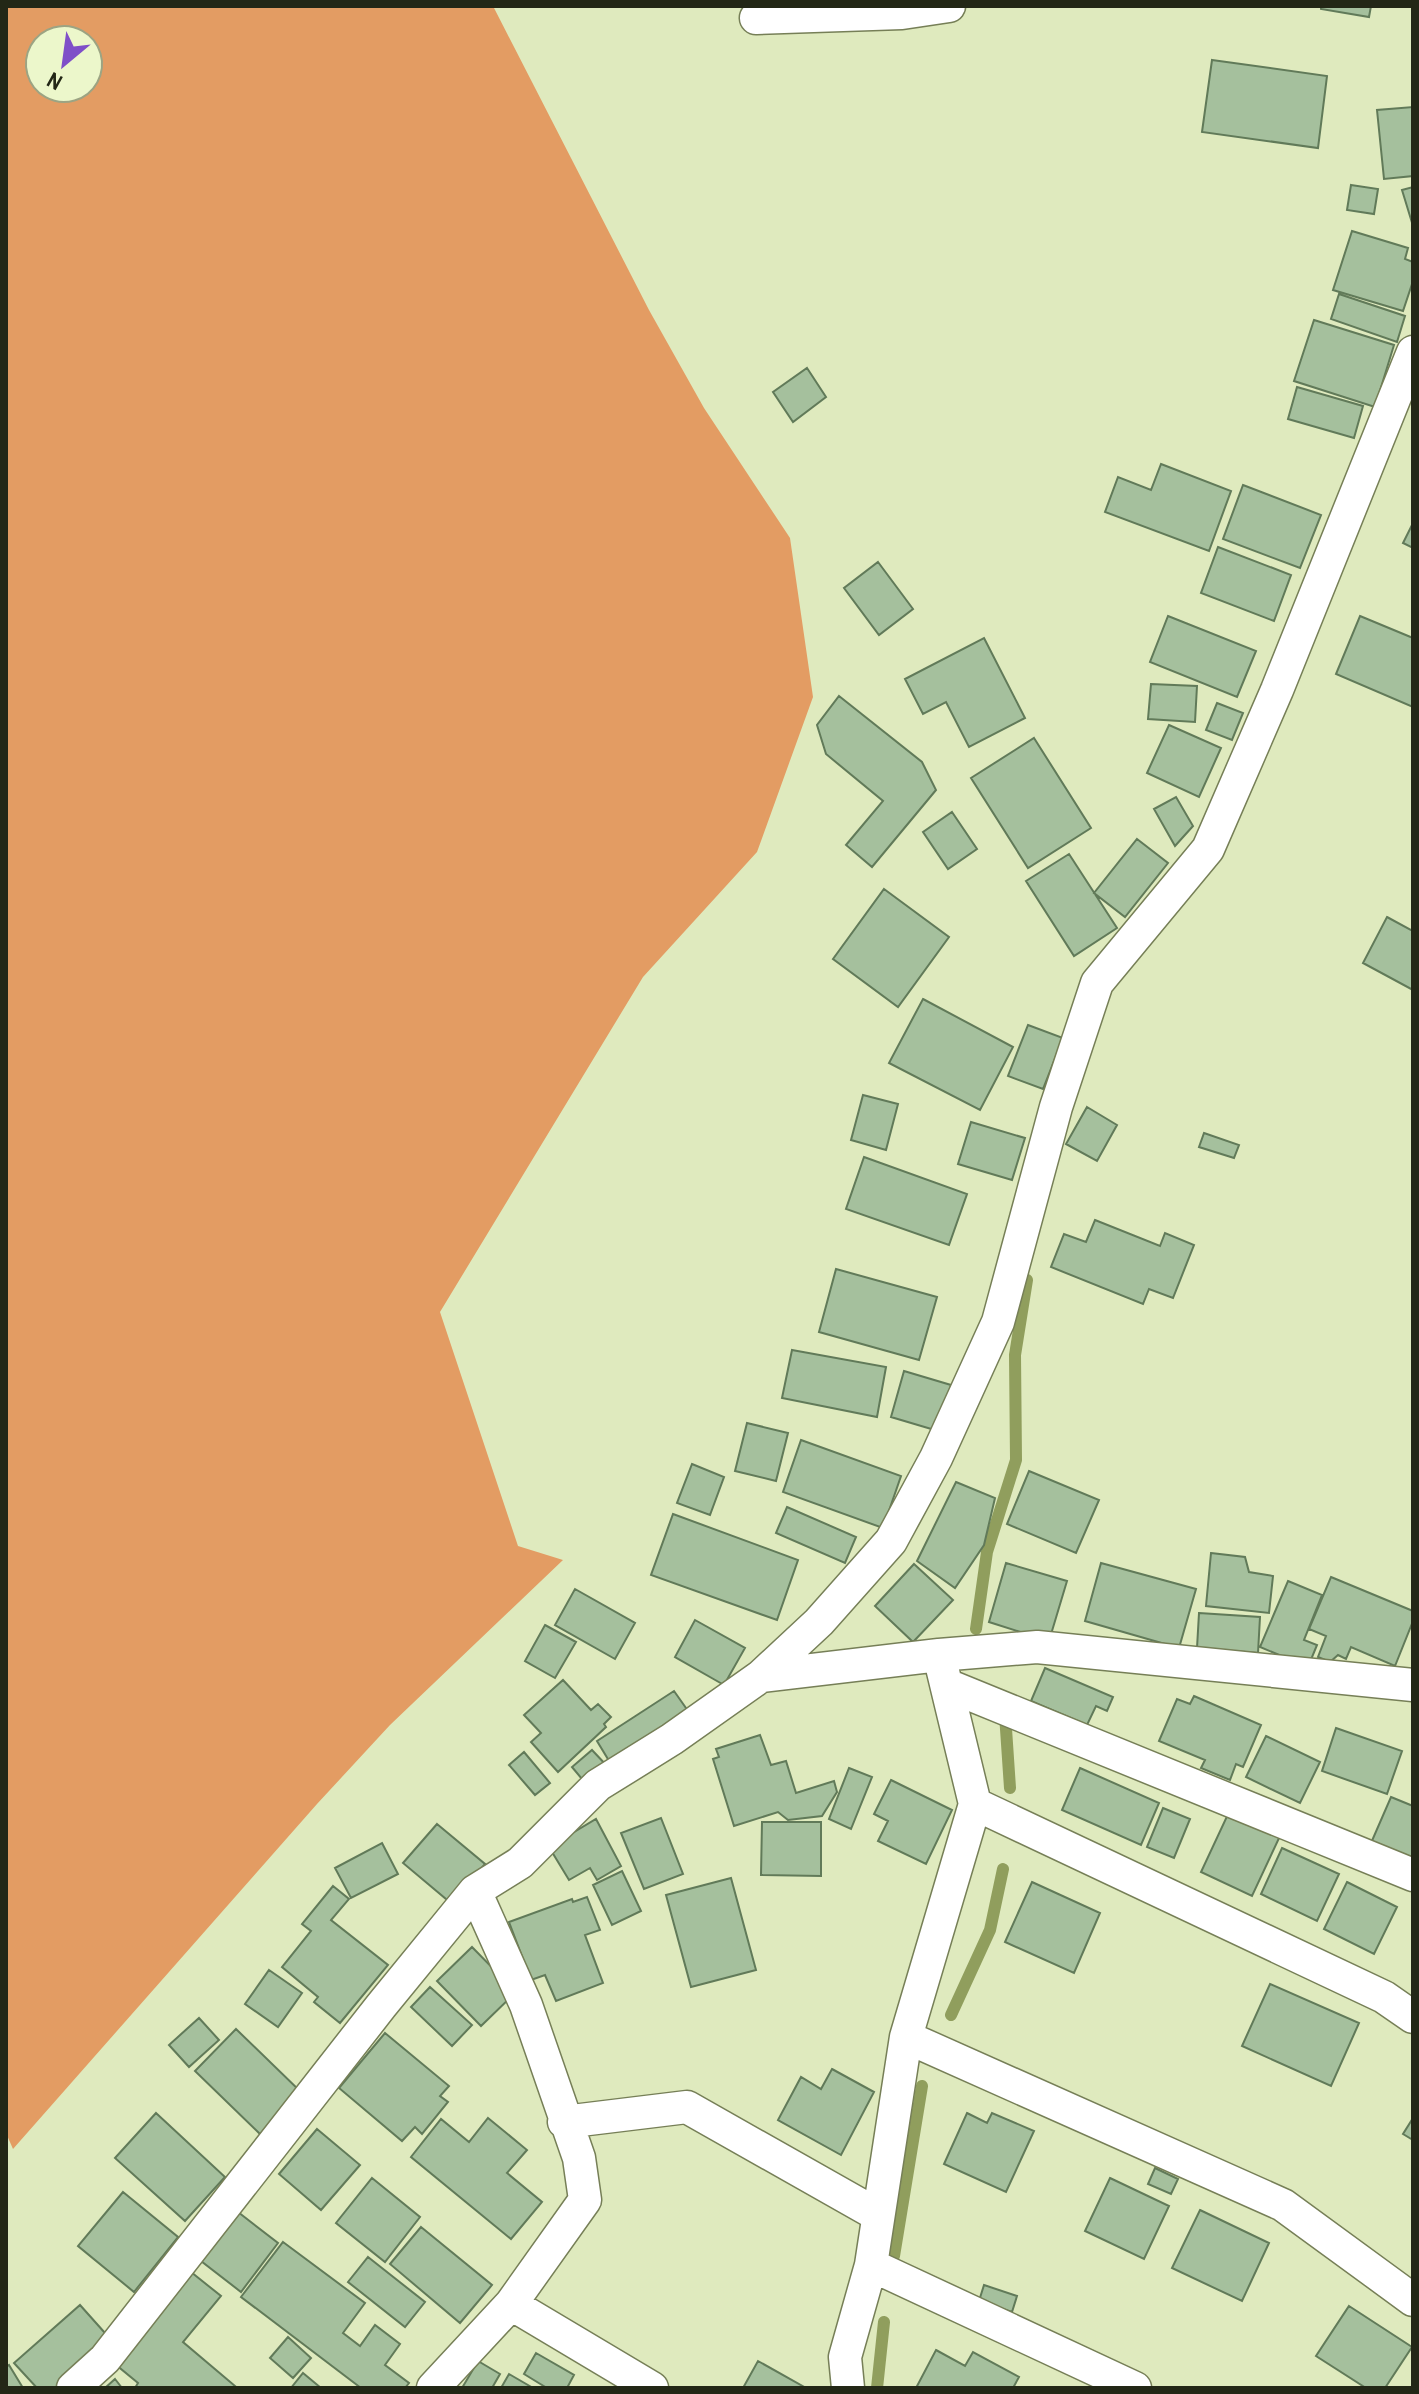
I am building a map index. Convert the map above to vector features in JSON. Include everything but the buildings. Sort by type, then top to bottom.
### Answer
[{"type":"street","points":[[756,18],[902,13],[949,6]]},
{"type":"street","points":[[73,2388],[105,2359],[381,2006],[475,1891],[520,1863],[598,1785],[672,1739],[761,1676],[819,1622],[891,1541],[936,1458],[998,1322],[1056,1107],[1097,983],[1208,849],[1277,690],[1413,352]]},
{"type":"street","points":[[761,1676],[943,1670],[1037,1647],[1413,1685]]},
{"type":"street","points":[[848,2388],[845,2357],[871,2265],[906,2037],[975,1804],[943,1670]]},
{"type":"street","points":[[943,1670],[1413,1875]]},
{"type":"street","points":[[975,1804],[1384,1997],[1413,2017]]},
{"type":"street","points":[[433,2388],[511,2304],[585,2200],[579,2158],[526,2005],[475,1891]]},
{"type":"street","points":[[906,2037],[1283,2205],[1413,2300]]},
{"type":"street","points":[[564,2122],[687,2107],[878,2215]]},
{"type":"street","points":[[871,2265],[1135,2388]]},
{"type":"street","points":[[511,2304],[652,2388]]},
{"type":"shaded area","points":[[6,6],[493,6],[649,310],[704,408],[790,538],[813,697],[757,852],[643,977],[440,1312],[518,1546],[563,1560],[390,1725],[13,2149],[6,2133]]},
{"type":"waterway","points":[[976,1629],[987,1552],[1016,1460],[1015,1355],[1027,1280]]},
{"type":"waterway","points":[[1005,1714],[1010,1788]]},
{"type":"waterway","points":[[951,2015],[990,1930],[1003,1869]]},
{"type":"waterway","points":[[894,2256],[922,2086]]},
{"type":"waterway","points":[[877,2388],[884,2322]]}]
